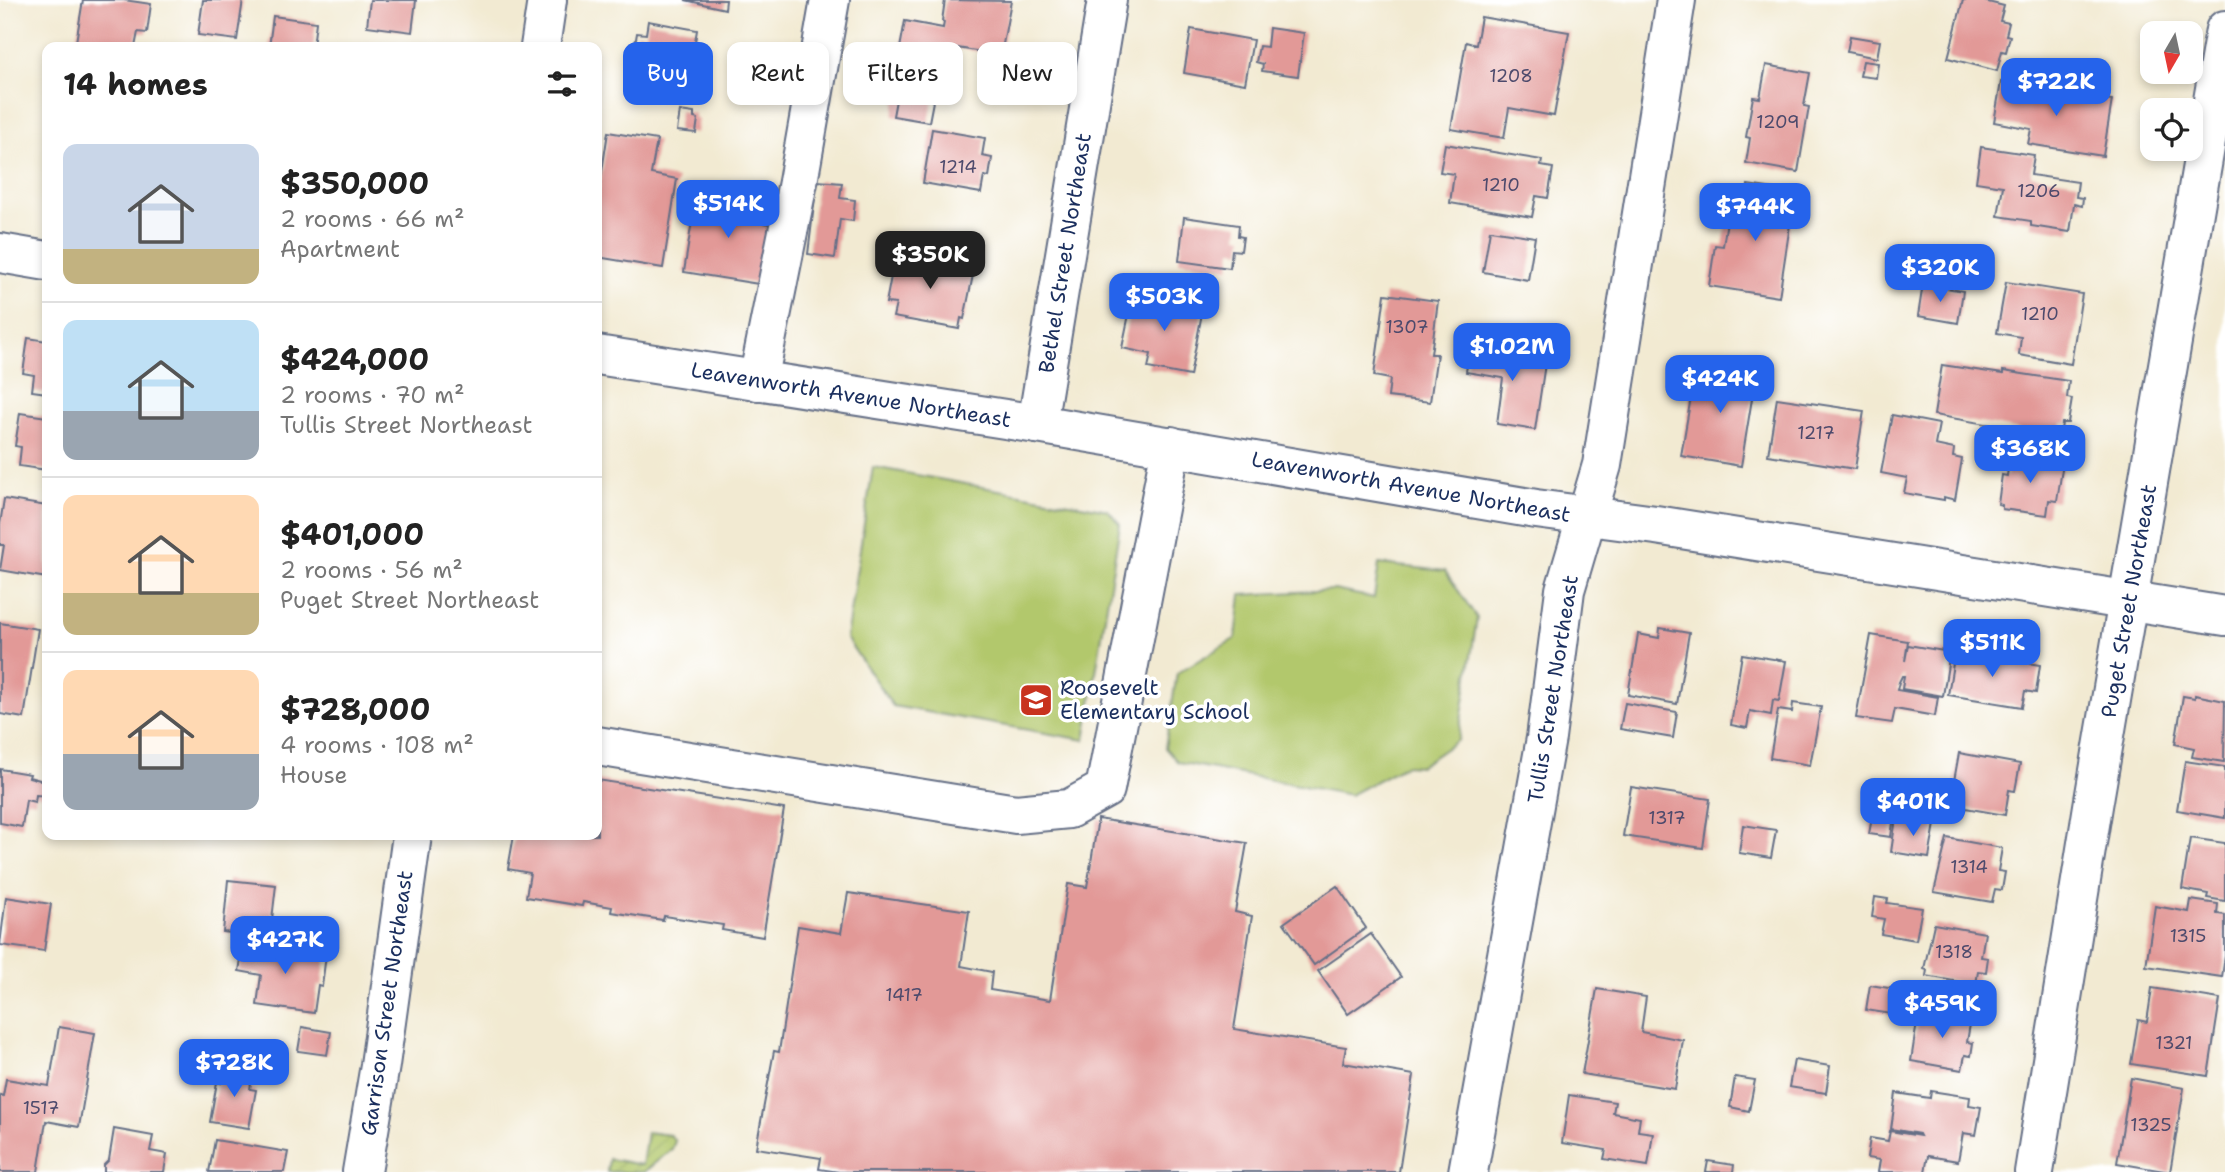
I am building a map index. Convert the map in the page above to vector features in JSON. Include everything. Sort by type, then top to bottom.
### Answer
[{"type":"street","points":[[541,42],[547,0]]},
{"type":"street","points":[[758,382],[799,182],[830,0]]},
{"type":"street","name":"Bethel Street Northeast","points":[[1037,424],[1107,0]]},
{"type":"street","name":"Tullis Street Northeast","points":[[1468,1172],[1546,738],[1565,590],[1602,465],[1676,0]]},
{"type":"street","name":"Puget Street Northeast","points":[[2034,1172],[2095,793],[2130,601],[2225,30]]},
{"type":"street","points":[[0,253],[42,260]]},
{"type":"street","name":"Leavenworth Avenue Northeast","points":[[602,356],[1037,424],[1588,517],[1656,525],[2225,616]]},
{"type":"street","points":[[602,747],[1016,814],[1069,809],[1105,789],[1171,446]]},
{"type":"street","name":"Garrison Street Northeast","points":[[362,1172],[411,840]]},
{"type":"green space","points":[[873,467],[1108,510],[1120,524],[1085,740],[893,706],[846,638]]},
{"type":"green space","points":[[1379,564],[1445,571],[1477,618],[1458,740],[1420,766],[1406,765],[1350,795],[1178,762],[1165,748],[1177,673],[1236,638],[1241,595],[1334,590],[1374,598]]},
{"type":"green space","points":[[647,1132],[670,1135],[675,1141],[672,1149],[644,1172],[607,1172],[609,1159],[642,1165]]},
{"type":"building","points":[[83,0],[124,0],[151,4],[147,33],[138,32],[136,42],[76,42]]},
{"type":"building","points":[[203,0],[243,0],[237,40],[198,35]]},
{"type":"building","points":[[370,0],[416,0],[412,32],[367,26]]},
{"type":"building","points":[[685,0],[726,0],[725,9]]},
{"type":"building","points":[[945,0],[1011,1],[1003,42],[977,42],[977,51],[963,49],[963,42],[901,42],[905,21],[943,28]]},
{"type":"building","points":[[1963,0],[1980,0],[2004,6],[2000,21],[2009,23],[2006,35],[2010,36],[2006,52],[2002,51],[1997,71],[1948,58]]},
{"type":"building","points":[[273,16],[316,22],[314,42],[270,42]]},
{"type":"building","points":[[1481,17],[1569,32],[1554,116],[1509,108],[1504,138],[1451,129],[1466,42],[1476,45]]},
{"type":"building","points":[[648,21],[697,30],[695,42],[635,42],[637,33],[646,34]]},
{"type":"building","points":[[1269,28],[1304,33],[1298,76],[1262,71],[1263,64],[1256,62],[1259,46],[1267,47]]},
{"type":"building","points":[[1191,29],[1253,40],[1245,84],[1184,73]]},
{"type":"building","points":[[1850,36],[1880,41],[1877,58],[1847,52]]},
{"type":"building","points":[[1863,61],[1878,63],[1876,78],[1860,76]]},
{"type":"building","points":[[1766,65],[1810,73],[1804,106],[1809,107],[1798,172],[1746,163],[1750,138],[1746,137],[1753,97],[1760,98]]},
{"type":"building","points":[[2001,82],[2112,100],[2103,156],[2028,144],[2031,129],[1994,122]]},
{"type":"building","points":[[895,105],[932,105],[929,122],[893,116]]},
{"type":"building","points":[[680,111],[694,113],[694,118],[698,119],[696,133],[677,131]]},
{"type":"building","points":[[932,129],[985,138],[982,156],[992,158],[989,177],[984,176],[981,193],[923,183]]},
{"type":"building","points":[[608,132],[657,140],[651,174],[677,179],[663,268],[602,258],[602,171]]},
{"type":"building","points":[[1445,144],[1542,160],[1541,166],[1553,168],[1548,198],[1536,196],[1532,217],[1450,203],[1454,174],[1440,172]]},
{"type":"building","points":[[1981,147],[2034,155],[2031,175],[2078,182],[2076,197],[2083,198],[2082,206],[2074,204],[2070,232],[2031,226],[2031,221],[1998,216],[2003,186],[1976,182]]},
{"type":"building","points":[[817,181],[842,183],[840,198],[855,200],[853,221],[840,219],[835,258],[808,254]]},
{"type":"building","points":[[1748,185],[1795,192],[1779,297],[1709,286],[1715,245],[1723,246],[1730,202],[1745,205]]},
{"type":"building","points":[[697,189],[735,195],[734,202],[754,205],[751,221],[774,225],[765,285],[684,272]]},
{"type":"building","points":[[1184,217],[1239,225],[1238,236],[1243,237],[1241,251],[1232,250],[1230,268],[1179,261]]},
{"type":"building","points":[[1490,230],[1535,237],[1528,280],[1483,272]]},
{"type":"building","points":[[895,255],[969,265],[968,269],[974,270],[964,319],[961,318],[959,329],[893,317],[896,304],[886,303]]},
{"type":"building","points":[[2006,282],[2082,294],[2071,364],[2019,355],[2021,337],[1997,333]]},
{"type":"building","points":[[1923,284],[1963,291],[1958,323],[1918,316]]},
{"type":"building","points":[[1385,294],[1438,301],[1431,354],[1437,354],[1430,402],[1388,397],[1390,379],[1374,376]]},
{"type":"building","points":[[1133,295],[1203,308],[1190,376],[1148,368],[1151,354],[1122,348]]},
{"type":"building","points":[[28,338],[42,340],[42,392],[32,391],[34,375],[23,373]]},
{"type":"building","points":[[1470,346],[1546,357],[1535,430],[1497,424],[1503,378],[1466,372]]},
{"type":"building","points":[[1712,361],[1757,368],[1741,466],[1681,456],[1694,379],[1709,381]]},
{"type":"building","points":[[1942,365],[2069,381],[2067,398],[2072,399],[2068,423],[2062,423],[2060,437],[1934,415]]},
{"type":"building","points":[[1777,398],[1864,411],[1855,469],[1768,455]]},
{"type":"building","points":[[20,413],[42,416],[42,469],[19,466],[21,447],[15,446]]},
{"type":"building","points":[[1892,415],[1939,424],[1935,445],[1954,449],[1953,457],[1962,459],[1955,500],[1904,493],[1907,478],[1881,473]]},
{"type":"building","points":[[2010,454],[2063,463],[2057,501],[2049,500],[2047,515],[2002,509],[2002,505],[1998,504],[2002,475],[2007,476]]},
{"type":"building","points":[[4,499],[42,505],[42,577],[0,570],[4,545],[0,545]]},
{"type":"building","points":[[0,623],[38,629],[24,718],[0,714]]},
{"type":"building","points":[[1660,628],[1689,633],[1677,704],[1628,695],[1638,634],[1659,638]]},
{"type":"building","points":[[1871,635],[1908,641],[1905,661],[1908,645],[1950,652],[1943,696],[1902,689],[1904,676],[1897,690],[1938,697],[1935,716],[1895,709],[1892,723],[1856,718]]},
{"type":"building","points":[[1955,651],[2040,665],[2036,693],[2025,691],[2022,707],[1948,695]]},
{"type":"building","points":[[1742,654],[1786,661],[1779,701],[1773,700],[1771,715],[1750,711],[1747,728],[1731,725]]},
{"type":"building","points":[[2195,695],[2225,701],[2224,762],[2192,757],[2194,748],[2175,744],[2183,696],[2195,698]]},
{"type":"building","points":[[1625,703],[1677,712],[1673,738],[1620,729]]},
{"type":"building","points":[[1793,703],[1821,707],[1810,765],[1770,758],[1778,710],[1792,712]]},
{"type":"building","points":[[1959,753],[2020,764],[2015,791],[2009,790],[2005,815],[1954,806],[1959,782],[1954,781]]},
{"type":"building","points":[[2185,761],[2225,767],[2225,818],[2177,810]]},
{"type":"building","points":[[0,769],[30,774],[29,777],[42,781],[42,796],[36,795],[35,802],[26,800],[22,827],[0,823]]},
{"type":"building","points":[[602,781],[784,809],[763,937],[722,930],[723,925],[664,916],[663,920],[611,912],[612,907],[583,902],[582,906],[526,897],[530,873],[508,869],[513,840],[602,840]]},
{"type":"building","points":[[1631,787],[1710,799],[1703,848],[1623,836]]},
{"type":"building","points":[[1873,812],[1894,816],[1891,837],[1869,834]]},
{"type":"building","points":[[1896,818],[1935,824],[1929,858],[1891,852]]},
{"type":"building","points":[[1098,819],[1247,843],[1235,912],[1252,916],[1234,1029],[1346,1047],[1343,1063],[1414,1075],[1399,1172],[839,1172],[819,1169],[821,1158],[756,1148],[774,1051],[779,1052],[798,926],[841,933],[848,893],[969,911],[961,966],[992,972],[990,990],[1050,1000],[1068,884],[1087,887]]},
{"type":"building","points":[[1743,825],[1776,830],[1771,858],[1739,853]]},
{"type":"building","points":[[1947,838],[2002,848],[1998,871],[2005,872],[2002,890],[1995,889],[1992,902],[1934,892]]},
{"type":"building","points":[[2190,838],[2225,843],[2225,901],[2207,898],[2208,894],[2182,889]]},
{"type":"building","points":[[228,880],[276,885],[270,937],[223,932]]},
{"type":"building","points":[[1337,886],[1366,928],[1314,965],[1284,923]]},
{"type":"building","points":[[6,897],[51,904],[44,951],[0,945]]},
{"type":"building","points":[[1875,897],[1888,899],[1887,903],[1922,908],[1916,940],[1881,934],[1884,919],[1872,917]]},
{"type":"building","points":[[2191,900],[2218,904],[2217,914],[2225,915],[2222,977],[2146,966],[2155,906],[2189,912]]},
{"type":"building","points":[[1934,924],[1985,933],[1981,957],[1988,958],[1986,972],[1978,971],[1976,985],[1926,976],[1927,970],[1924,969]]},
{"type":"building","points":[[1371,934],[1401,977],[1348,1014],[1318,971]]},
{"type":"building","points":[[244,942],[326,955],[322,986],[318,985],[314,1013],[257,1005],[261,975],[239,971]]},
{"type":"building","points":[[1870,985],[1908,991],[1904,1016],[1866,1010]]},
{"type":"building","points":[[2152,988],[2220,999],[2208,1076],[2131,1064],[2138,1020],[2147,1022]]},
{"type":"building","points":[[1597,989],[1646,997],[1641,1032],[1683,1040],[1675,1089],[1582,1074]]},
{"type":"building","points":[[1919,1009],[1971,1018],[1967,1042],[1973,1043],[1971,1056],[1965,1055],[1962,1070],[1911,1061]]},
{"type":"building","points":[[59,1027],[95,1033],[79,1127],[46,1121],[38,1172],[0,1172],[0,1095],[3,1096],[6,1079],[49,1086]]},
{"type":"building","points":[[302,1027],[331,1032],[327,1055],[298,1051]]},
{"type":"building","points":[[1794,1060],[1830,1066],[1826,1093],[1789,1087]]},
{"type":"building","points":[[224,1067],[253,1072],[250,1089],[256,1090],[249,1128],[210,1122],[217,1082],[221,1083]]},
{"type":"building","points":[[1735,1077],[1755,1080],[1749,1111],[1730,1107]]},
{"type":"building","points":[[2131,1078],[2184,1088],[2170,1172],[2117,1163]]},
{"type":"building","points":[[1931,1091],[1970,1097],[1969,1105],[1981,1107],[1976,1135],[1963,1133],[1958,1161],[1928,1156],[1925,1172],[1878,1172],[1880,1160],[1867,1158],[1870,1138],[1888,1141],[1890,1131],[1920,1136],[1891,1129],[1896,1093],[1930,1098]]},
{"type":"building","points":[[1569,1095],[1615,1102],[1613,1113],[1640,1118],[1638,1131],[1653,1133],[1648,1166],[1604,1159],[1606,1150],[1562,1143]]},
{"type":"building","points":[[114,1129],[153,1136],[150,1151],[167,1154],[164,1172],[104,1172],[104,1165],[109,1160]]},
{"type":"building","points":[[215,1140],[288,1152],[284,1172],[209,1172]]},
{"type":"building","points":[[1708,1161],[1734,1165],[1733,1172],[1706,1172]]},
{"type":"place","name":"Roosevelt Elementary School","points":[[1036,700]]}]
